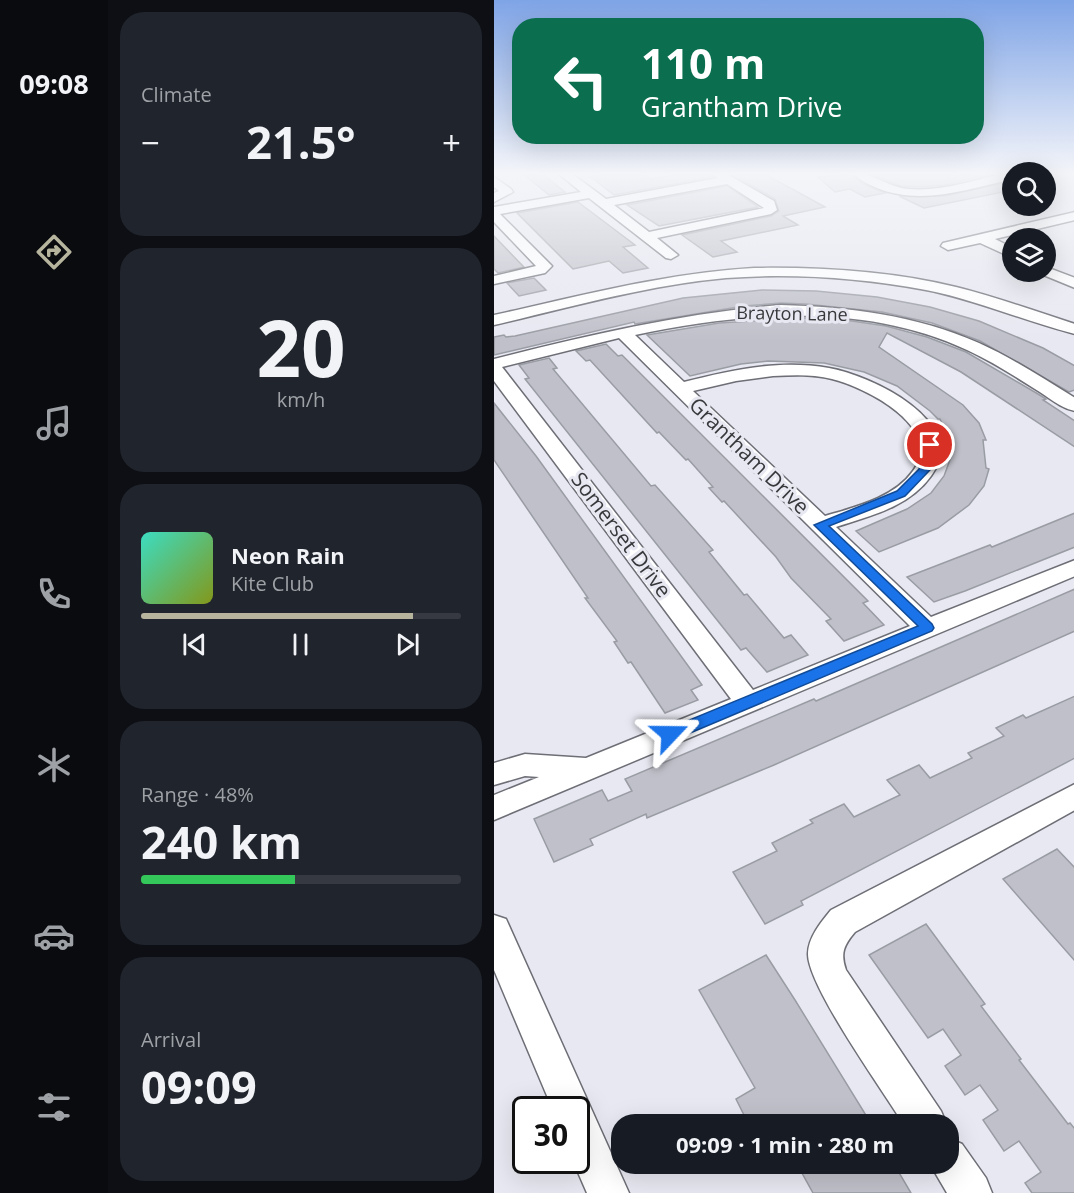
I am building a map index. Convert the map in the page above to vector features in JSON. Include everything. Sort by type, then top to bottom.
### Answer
[{"type":"street","points":[[494,280],[540,270],[545,266],[509,229]]},
{"type":"street","points":[[637,229],[671,255]]},
{"type":"street","points":[[647,236],[682,229]]},
{"type":"street","points":[[947,246],[1021,229]]},
{"type":"street","points":[[982,238],[1002,248]]},
{"type":"street","points":[[494,320],[679,280],[727,274],[779,272],[905,281],[955,292],[1074,329]]},
{"type":"street","points":[[1056,276],[1074,284]]},
{"type":"street","name":"Brayton Lane","points":[[494,364],[689,318],[748,311],[805,310],[871,317],[926,329],[976,348],[1007,364],[1074,406]]},
{"type":"street","name":"Grantham Drive","points":[[623,333],[927,628]]},
{"type":"street","name":"Somerset Drive","points":[[494,369],[748,702]]},
{"type":"street","points":[[681,389],[743,373],[764,371],[828,373],[849,377],[888,395],[917,418],[925,430],[930,445],[924,470],[914,483],[901,494],[882,503],[821,525]]},
{"type":"street","points":[[494,807],[1074,567]]},
{"type":"street","points":[[494,774],[525,765],[593,767]]},
{"type":"street","points":[[920,1114],[833,981],[826,965],[824,950],[830,936],[843,921],[1070,806]]},
{"type":"street","points":[[494,930],[566,1096]]},
{"type":"street","points":[[590,1152],[608,1193]]},
{"type":"street","points":[[959,1174],[971,1193]]},
{"type":"building","points":[[533,229],[613,229],[635,245],[623,247],[648,268],[623,273],[609,261],[573,269]]},
{"type":"building","points":[[712,229],[780,229],[721,241],[737,252],[713,257],[682,235]]},
{"type":"building","points":[[494,236],[524,267],[498,273],[494,269]]},
{"type":"building","points":[[534,278],[546,290],[519,296],[507,283]]},
{"type":"building","points":[[762,290],[816,291],[877,297],[930,307],[979,321],[1043,348],[1075,366],[1075,390],[1069,392],[980,341],[932,323],[882,312],[806,304],[781,303],[744,306],[635,324],[634,322],[494,355],[494,337],[515,336],[683,298]]},
{"type":"building","points":[[803,318],[845,320],[886,326],[927,337],[966,352],[1046,399],[1043,400],[1075,421],[1075,447],[961,372],[887,333],[879,347],[963,405],[979,423],[986,440],[983,440],[986,468],[989,469],[984,486],[969,505],[938,528],[879,552],[856,531],[907,509],[931,493],[944,476],[951,457],[951,444],[940,419],[897,386],[864,372],[824,363],[768,361],[741,364],[690,376],[647,335],[719,323]]},
{"type":"building","points":[[606,344],[618,356],[622,355],[868,601],[863,603],[884,625],[844,641],[826,621],[831,619],[791,578],[776,557],[724,501],[722,502],[709,488],[713,487],[688,459],[686,460],[659,432],[657,433],[590,360],[586,361],[576,351]]},
{"type":"building","points":[[549,358],[557,368],[553,369],[651,486],[655,485],[713,550],[709,552],[744,595],[747,594],[784,638],[791,635],[808,655],[767,672],[746,648],[741,650],[525,379],[529,378],[519,365]]},
{"type":"building","points":[[494,403],[536,456],[702,685],[691,690],[698,700],[665,713],[631,662],[628,663],[614,642],[617,641],[585,598],[588,598],[494,460]]},
{"type":"building","points":[[1075,513],[1075,547],[965,591],[934,602],[907,577],[990,545],[992,547]]},
{"type":"building","points":[[1075,589],[1075,631],[774,765],[647,818],[646,814],[590,839],[593,845],[554,862],[534,819],[602,790],[608,801],[632,791],[625,779],[814,699],[816,701]]},
{"type":"building","points":[[1075,696],[1075,758],[801,901],[803,905],[765,924],[733,872],[777,851],[772,843],[813,823],[810,820],[844,804],[854,817],[900,795],[887,780],[919,765],[930,778],[972,758],[968,753],[1004,736],[996,728],[1023,715],[1026,718]]},
{"type":"building","points":[[1057,849],[1075,868],[1075,961],[1003,879]]},
{"type":"building","points":[[926,924],[985,1004],[981,1006],[1021,1059],[1019,1060],[1068,1124],[1070,1123],[1075,1129],[1075,1193],[1032,1193],[1025,1183],[1041,1172],[1019,1141],[1004,1151],[983,1120],[998,1110],[980,1085],[965,1095],[945,1066],[961,1055],[943,1029],[928,1038],[869,955]]},
{"type":"building","points":[[766,955],[865,1114],[744,1114],[736,1099],[755,1088],[699,990]]},
{"type":"building","points":[[803,1174],[900,1174],[911,1193],[813,1193]]},
{"type":"route","points":[[670,734],[927,628],[821,525],[901,494],[924,470],[929,458],[930,445]]}]
